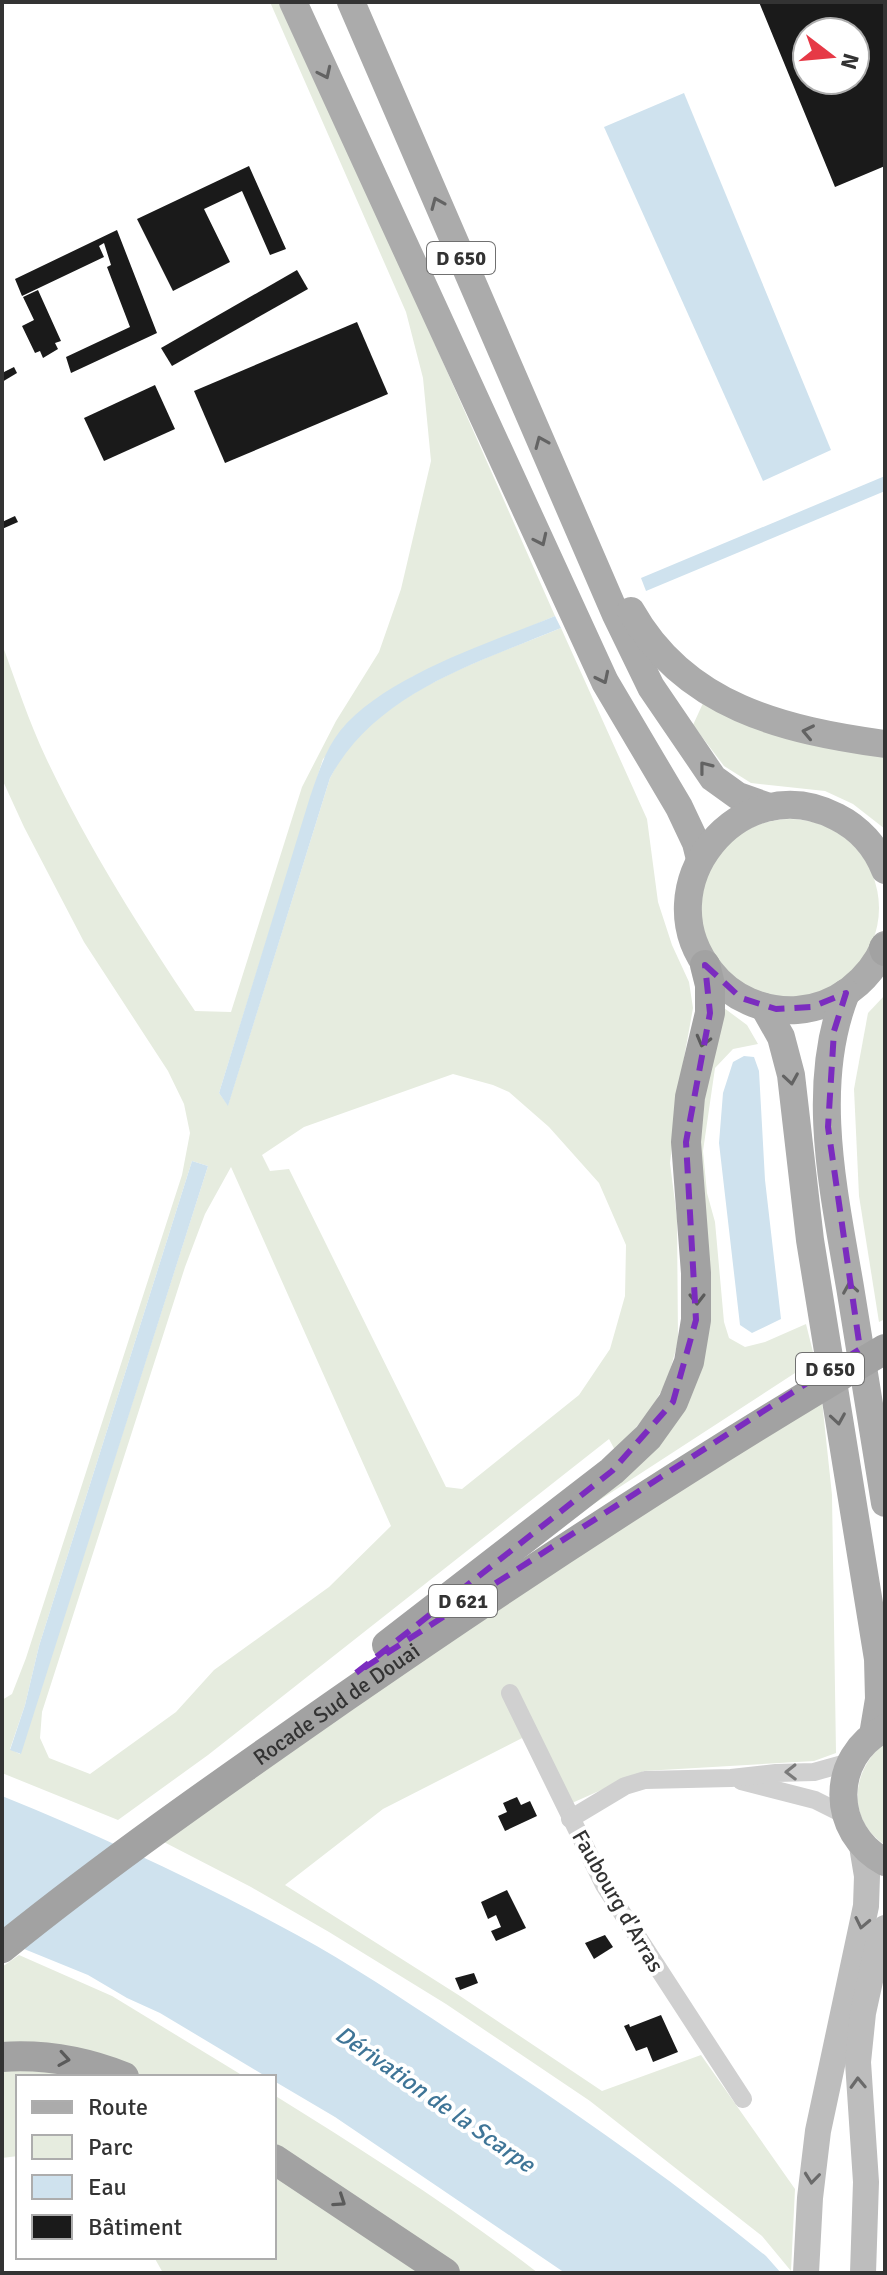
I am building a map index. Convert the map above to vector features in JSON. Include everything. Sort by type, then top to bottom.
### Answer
[{"type":"highway","points":[[356,1673],[397,1637],[619,1465],[648,1437],[673,1402],[689,1362],[696,1320],[696,1273],[686,1142],[690,1097],[710,1013],[710,985],[705,965]]},
{"type":"highway","name":"Rocade Sud de Douai","points":[[2,1925],[151,1824],[286,1738],[885,1333]]},
{"type":"highway","name":"Rocade Sud de Douai","points":[[2,1948],[151,1824],[356,1673],[577,1525],[790,1398],[885,1349]]},
{"type":"highway","points":[[2,2057],[58,2058],[118,2075]]},
{"type":"highway","points":[[276,2160],[445,2273]]},
{"type":"main road","name":"D 650","points":[[293,2],[601,673],[679,807],[700,859]]},
{"type":"main road","name":"D 650","points":[[351,2],[639,665],[689,746],[720,785],[746,800],[769,807]]},
{"type":"main road","points":[[572,513],[648,638],[695,683],[744,711],[775,723],[885,744]]},
{"type":"main road","points":[[885,870],[871,845],[842,819],[807,806],[769,807],[745,815],[724,829],[700,859],[691,882],[688,919],[694,943],[705,965],[730,991],[764,1007],[800,1010],[824,1004],[846,993],[864,978],[885,948]]},
{"type":"main road","name":"D 650","points":[[846,993],[834,1031],[828,1127],[835,1198],[885,1503]]},
{"type":"main road","name":"D 650","points":[[764,1007],[781,1037],[791,1075],[813,1262],[878,1659],[879,1732]]},
{"type":"main road","points":[[806,2273],[818,2131],[866,1906],[874,1854],[845,1815],[842,1792],[850,1762],[879,1732]]},
{"type":"main road","points":[[863,2273],[866,2182],[858,2096],[859,2046],[874,1962],[885,1928]]},
{"type":"street","name":"Faubourg d'Arras","points":[[510,1693],[570,1819],[631,1930],[743,2099]]},
{"type":"street","points":[[570,1819],[634,1782],[814,1772],[850,1762]]},
{"type":"street","points":[[731,1778],[815,1800],[845,1815]]},
{"type":"highlighted area","points":[[705,965],[741,998],[776,1009],[812,1007],[846,993],[834,1031],[828,1127],[860,1349],[356,1673],[612,1471],[673,1402],[696,1320],[686,1142],[710,1013]]},
{"type":"green space","points":[[270,2],[278,2],[416,301],[555,616],[412,677],[323,759],[219,1093],[228,1105],[330,778],[345,751],[390,709],[417,692],[474,663],[561,628],[647,819],[658,902],[672,945],[689,982],[693,1008],[670,1163],[677,1218],[678,1342],[667,1381],[651,1409],[616,1452],[609,1439],[208,1755],[118,1820],[2,1773],[2,1700],[12,1694],[26,1658],[182,1175],[190,1133],[184,1104],[168,1071],[84,942],[2,779],[2,644],[46,758],[79,824],[135,918],[195,1011],[231,1012],[302,787],[336,721],[379,652],[401,589],[431,461],[423,378],[406,312]],"holes":[[[453,1074],[509,1092],[549,1127],[599,1183],[626,1245],[625,1296],[610,1349],[579,1395],[462,1489],[446,1487],[289,1169],[270,1171],[262,1155],[304,1127]],[[192,1161],[208,1166],[20,1754],[10,1749],[25,1705],[39,1646]],[[231,1167],[391,1526],[329,1587],[214,1670],[176,1712],[90,1774],[49,1758],[40,1738],[42,1712],[185,1267],[205,1214]]]},
{"type":"green space","points":[[704,701],[885,750],[885,829],[853,804],[825,791],[751,783],[724,766],[693,725]]},
{"type":"green space","points":[[790,819],[824,826],[853,845],[872,874],[879,908],[872,942],[853,971],[824,990],[790,997],[756,990],[727,971],[708,942],[701,908],[708,874],[727,845],[756,826]]},
{"type":"green space","points":[[885,995],[885,1319],[879,1322],[859,1196],[854,1089],[868,1013]]},
{"type":"green space","points":[[720,1005],[747,1025],[758,1044],[733,1049],[715,1068],[703,1151],[707,1193],[715,1222],[724,1322],[729,1338],[745,1347],[806,1324],[815,1360],[592,1505],[587,1504],[680,1412],[695,1152]]},
{"type":"green space","points":[[822,1401],[832,1495],[836,1753],[814,1761],[644,1771],[572,1803],[532,1733],[383,1809],[285,1885],[602,2091],[701,2055],[795,2189],[791,2271],[762,2236],[590,2101],[446,2004],[329,1932],[160,1840],[485,1612]]},
{"type":"green space","points":[[885,1743],[885,1845],[872,1835],[864,1822],[858,1794],[865,1766]]},
{"type":"green space","points":[[19,1955],[112,1996],[242,2075],[16,2075],[16,2156],[2,2158],[2,1967]]},
{"type":"green space","points":[[276,2096],[441,2203],[538,2273],[163,2273],[155,2259],[276,2259]]},
{"type":"water","points":[[684,93],[831,450],[763,481],[604,127]]},
{"type":"water","points":[[885,476],[885,491],[646,591],[641,578]]},
{"type":"water","points":[[555,616],[561,628],[431,684],[374,723],[350,748],[330,778],[228,1106],[219,1093],[310,797],[322,762],[335,738],[360,711],[411,677]]},
{"type":"water","points":[[744,1056],[754,1057],[759,1071],[765,1180],[781,1319],[752,1333],[740,1325],[719,1143],[723,1093],[733,1062]]},
{"type":"water","points":[[192,1161],[208,1166],[21,1754],[10,1750],[39,1646]]},
{"type":"water","name":"Dérivation de la Scarpe","points":[[2,1796],[189,1879],[356,1969],[612,2139],[766,2256],[781,2273],[565,2273],[335,2117],[276,2082],[276,2075],[264,2075],[160,2013],[88,1975],[2,1940]]},
{"type":"building","points":[[759,2],[885,2],[885,166],[835,187],[798,96],[871,96],[871,16],[791,16],[791,80]]},
{"type":"building","points":[[249,166],[286,249],[270,255],[242,191],[204,209],[230,262],[173,291],[137,219]]},
{"type":"building","points":[[117,230],[157,333],[71,373],[66,357],[130,327],[107,267],[111,265],[104,243],[99,246],[104,257],[22,296],[15,279]]},
{"type":"building","points":[[297,270],[308,289],[172,366],[161,348]]},
{"type":"building","points":[[38,290],[61,341],[55,343],[58,349],[43,358],[40,351],[35,353],[22,326],[34,320],[23,297]]},
{"type":"building","points":[[357,322],[388,394],[225,463],[194,391]]},
{"type":"building","points":[[14,367],[17,373],[2,382],[2,373]]},
{"type":"building","points":[[155,385],[175,429],[104,461],[84,418]]},
{"type":"building","points":[[15,516],[18,522],[2,529],[2,522]]},
{"type":"building","points":[[517,1797],[521,1805],[530,1801],[537,1816],[505,1831],[498,1816],[507,1812],[503,1803]]},
{"type":"building","points":[[507,1890],[526,1928],[496,1941],[491,1931],[501,1927],[496,1915],[488,1919],[481,1902]]},
{"type":"building","points":[[605,1935],[613,1947],[594,1959],[585,1943]]},
{"type":"building","points":[[474,1973],[478,1983],[460,1990],[455,1978]]},
{"type":"building","points":[[661,2015],[678,2052],[653,2062],[647,2047],[636,2051],[624,2026],[629,2024],[630,2027]]}]
